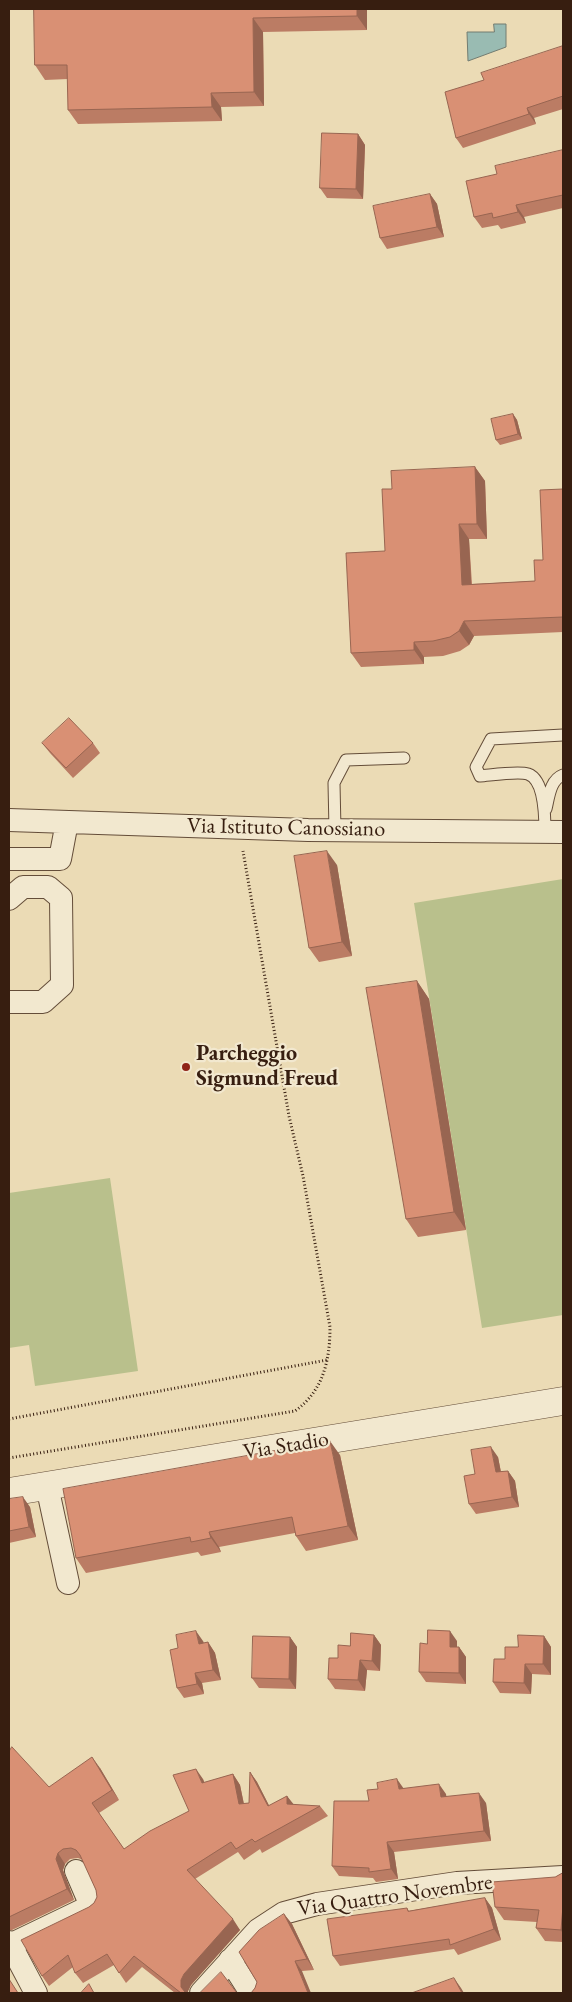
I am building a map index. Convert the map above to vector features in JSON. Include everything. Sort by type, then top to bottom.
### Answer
[{"type":"street","name":"Via Istituto Canossiano","points":[[9,820],[335,830],[551,826]]},
{"type":"street","points":[[11,861],[60,859],[67,822]]},
{"type":"street","points":[[9,899],[23,886],[48,887],[61,898],[62,985],[43,1002],[9,1002]]},
{"type":"street","name":"Via Stadio","points":[[9,1492],[563,1401]]},
{"type":"street","points":[[47,1486],[68,1583]]},
{"type":"street","points":[[36,1993],[10,1943],[91,1906],[76,1871]]},
{"type":"street","name":"Via Quattro Novembre","points":[[201,1993],[258,1930],[284,1913],[317,1904],[457,1884],[563,1877]]},
{"type":"street","points":[[230,1960],[251,1993]]},
{"type":"lane","points":[[551,826],[534,778],[526,774],[480,776],[476,767],[491,739],[563,735]]},
{"type":"lane","points":[[335,830],[334,783],[346,760],[404,758]]},
{"type":"lane","points":[[551,826],[551,787],[558,777],[563,775]]},
{"type":"path","points":[[9,1458],[295,1411],[313,1394],[322,1379],[330,1348],[330,1327],[303,1176],[289,1116],[243,852],[248,846]]},
{"type":"path","points":[[9,1419],[327,1360]]},
{"type":"green space","points":[[563,879],[563,1315],[482,1328],[414,903]]},
{"type":"green space","points":[[110,1178],[138,1371],[35,1386],[29,1345],[9,1348],[9,1193]]},
{"type":"water","points":[[494,24],[506,24],[506,47],[468,61],[467,32],[494,32]]},
{"type":"building","points":[[34,9],[357,9],[357,16],[253,18],[254,92],[211,93],[212,107],[68,110],[67,65],[35,65]]},
{"type":"building","points":[[563,46],[563,96],[527,108],[529,114],[456,138],[445,92],[484,80],[481,73]]},
{"type":"building","points":[[322,133],[358,134],[356,189],[320,188]]},
{"type":"building","points":[[563,150],[563,195],[516,205],[518,212],[493,218],[492,213],[474,217],[466,181],[497,174],[495,166]]},
{"type":"building","points":[[430,194],[437,227],[380,238],[373,206]]},
{"type":"building","points":[[513,414],[518,434],[496,440],[491,419]]},
{"type":"building","points":[[475,467],[477,524],[459,524],[462,585],[535,581],[534,560],[543,560],[540,490],[563,489],[563,617],[464,621],[459,631],[450,637],[433,641],[414,642],[414,650],[351,653],[346,553],[385,551],[382,489],[392,489],[391,471]]},
{"type":"building","points":[[69,718],[93,743],[66,768],[42,743]]},
{"type":"building","points":[[327,851],[342,942],[309,948],[294,856]]},
{"type":"building","points":[[417,981],[454,1212],[406,1219],[366,988]]},
{"type":"building","points":[[330,1441],[348,1526],[296,1536],[292,1517],[209,1532],[211,1538],[191,1542],[190,1537],[76,1558],[63,1489]]},
{"type":"building","points":[[491,1447],[496,1472],[508,1471],[512,1497],[469,1504],[464,1476],[475,1474],[471,1450]]},
{"type":"building","points":[[23,1497],[29,1527],[9,1531],[9,1499]]},
{"type":"building","points":[[428,1630],[450,1631],[450,1647],[459,1647],[459,1673],[419,1672],[420,1643],[427,1644]]},
{"type":"building","points":[[196,1631],[199,1644],[208,1642],[213,1670],[195,1673],[197,1684],[177,1688],[170,1650],[178,1648],[176,1635]]},
{"type":"building","points":[[351,1633],[374,1635],[372,1661],[360,1660],[358,1680],[328,1679],[329,1658],[338,1658],[338,1645],[350,1646]]},
{"type":"building","points":[[518,1635],[544,1636],[543,1664],[525,1664],[524,1683],[493,1682],[494,1659],[505,1659],[505,1647],[518,1647]]},
{"type":"building","points":[[253,1636],[290,1637],[289,1679],[252,1678]]},
{"type":"building","points":[[12,1747],[49,1787],[92,1757],[112,1790],[92,1803],[124,1849],[150,1831],[189,1811],[173,1775],[196,1769],[202,1783],[233,1774],[239,1804],[249,1803],[250,1772],[268,1806],[287,1796],[287,1804],[320,1806],[255,1842],[252,1839],[236,1849],[231,1842],[187,1870],[233,1919],[184,1974],[181,1980],[181,1987],[187,1993],[181,1993],[134,1956],[119,1973],[107,1954],[75,1973],[68,1955],[42,1976],[21,1940],[89,1907],[97,1897],[96,1890],[80,1855],[71,1848],[63,1849],[58,1853],[56,1859],[67,1889],[9,1917],[9,1752]]},
{"type":"building","points":[[397,1779],[399,1789],[439,1784],[441,1797],[479,1793],[484,1831],[387,1842],[391,1869],[369,1872],[369,1868],[332,1866],[334,1801],[369,1801],[367,1790],[378,1789],[377,1783]]},
{"type":"building","points":[[563,1873],[561,1930],[536,1928],[539,1910],[495,1907],[492,1882],[555,1877]]},
{"type":"building","points":[[485,1898],[494,1929],[450,1945],[449,1939],[333,1956],[327,1919],[407,1908],[408,1911]]},
{"type":"building","points":[[284,1914],[307,1959],[295,1961],[308,1993],[251,1993],[257,1982],[239,1952],[259,1930]]},
{"type":"building","points":[[221,1972],[237,1993],[200,1993]]},
{"type":"building","points":[[454,1978],[462,1993],[412,1993]]},
{"type":"building","points":[[9,1979],[18,1993],[9,1993]]},
{"type":"building","points":[[89,1984],[94,1993],[81,1993]]},
{"type":"place","name":"Parcheggio Sigmund Freud","points":[[186,1067]]}]
